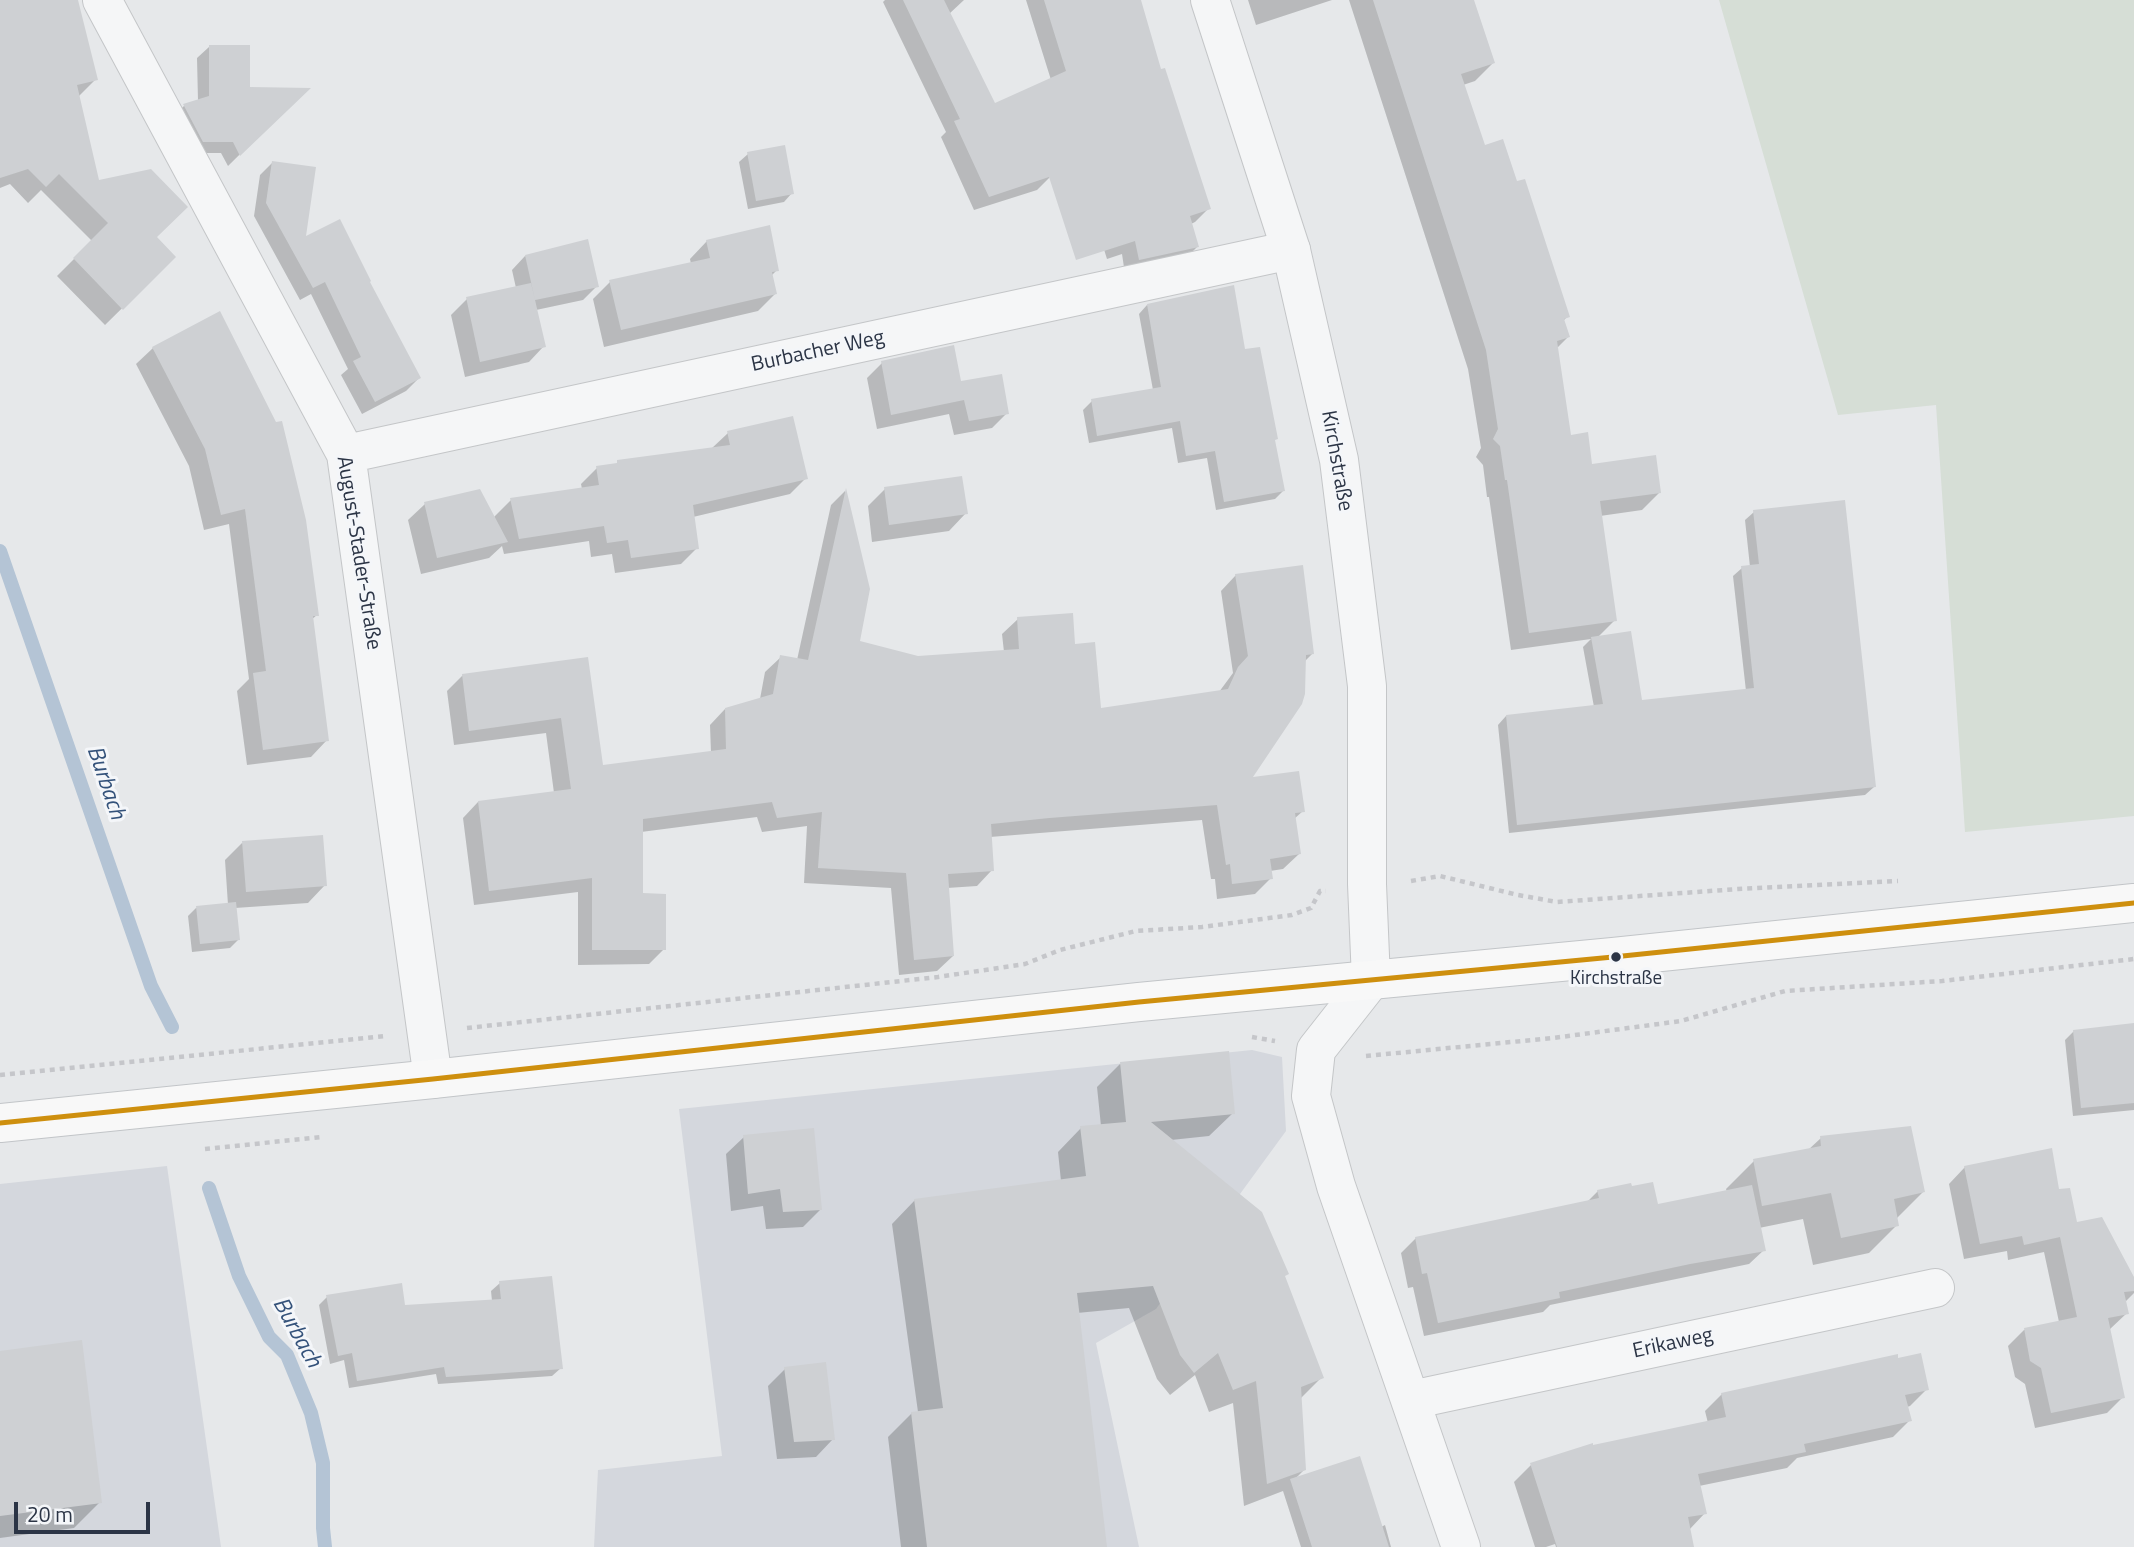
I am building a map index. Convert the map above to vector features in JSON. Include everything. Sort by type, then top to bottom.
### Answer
[{"type":"main road","points":[[0,1124],[1126,1004],[1588,960],[2134,902]]},
{"type":"street","name":"August-Stader-Straße","points":[[102,0],[346,454],[433,1079]]},
{"type":"street","name":"Kirchstraße","points":[[1210,0],[1291,250],[1339,460],[1367,686],[1367,889],[1371,980]]},
{"type":"street","name":"Burbacher Weg","points":[[346,454],[1291,250]]},
{"type":"street","points":[[1371,980],[1316,1050],[1311,1096],[1336,1186],[1461,1547]]},
{"type":"street","name":"Erikaweg","points":[[1411,1400],[1935,1288]]},
{"type":"path","points":[[0,1075],[938,977],[1025,964],[1060,950],[1136,931],[1202,927],[1292,915],[1311,908],[1320,891],[1367,889],[1440,876],[1557,902],[1901,881]]},
{"type":"path","points":[[1244,1037],[1354,1057],[1553,1038],[1681,1021],[1785,991],[1942,981],[2134,959]]},
{"type":"path","points":[[201,1149],[332,1136]]},
{"type":"shaded area","points":[[1719,0],[2134,0],[2134,816],[1965,832],[1936,405],[1838,415]]},
{"type":"shaded area","points":[[1252,1050],[1282,1057],[1286,1131],[1156,1309],[1096,1343],[1139,1547],[594,1547],[598,1470],[722,1456],[679,1109]]},
{"type":"shaded area","points":[[167,1166],[221,1547],[0,1547],[0,1184]]},
{"type":"building","points":[[0,0],[78,0],[98,80],[77,85],[99,180],[151,169],[188,207],[157,237],[176,257],[123,310],[73,258],[108,223],[59,174],[46,187],[28,169],[0,178]]},
{"type":"building","points":[[903,0],[944,0],[995,103],[1066,71],[1044,0],[1141,0],[1161,69],[1165,68],[1211,209],[1190,216],[1199,247],[1139,260],[1135,241],[1076,260],[1049,177],[989,197],[954,121],[960,119]]},
{"type":"building","points":[[1373,0],[1474,0],[1495,63],[1461,74],[1485,145],[1503,139],[1517,181],[1525,179],[1570,317],[1564,319],[1570,337],[1557,341],[1571,435],[1588,432],[1592,464],[1656,455],[1661,493],[1600,501],[1617,621],[1529,633],[1507,480],[1500,446],[1493,439],[1498,429],[1486,350]]},
{"type":"building","points":[[209,45],[250,45],[250,87],[311,88],[240,156],[233,142],[203,142],[183,104],[209,96]]},
{"type":"building","points":[[785,145],[794,194],[756,201],[747,152]]},
{"type":"building","points":[[272,161],[316,167],[306,236],[340,219],[421,378],[375,402],[353,361],[361,357],[325,282],[313,288],[266,203]]},
{"type":"building","points":[[770,225],[779,271],[772,272],[777,294],[621,330],[609,280],[710,258],[706,240]]},
{"type":"building","points":[[588,239],[599,287],[535,300],[525,255]]},
{"type":"building","points":[[531,283],[546,347],[480,362],[466,297]]},
{"type":"building","points":[[1234,285],[1245,349],[1260,347],[1285,491],[1224,502],[1215,451],[1186,456],[1180,421],[1097,436],[1091,399],[1161,387],[1147,304]]},
{"type":"building","points":[[220,311],[276,422],[282,421],[306,520],[319,616],[313,616],[329,741],[263,750],[253,673],[266,671],[245,509],[221,515],[205,449],[152,347]]},
{"type":"building","points":[[954,345],[961,381],[1002,374],[1009,414],[969,421],[964,400],[891,415],[881,361]]},
{"type":"building","points":[[793,416],[808,479],[693,505],[699,549],[631,558],[628,540],[607,543],[604,526],[519,539],[510,498],[599,485],[596,466],[617,463],[617,460],[730,445],[727,431]]},
{"type":"building","points":[[962,476],[968,514],[889,525],[884,487]]},
{"type":"building","points":[[846,488],[870,589],[860,641],[918,656],[1019,649],[1017,617],[1073,613],[1075,644],[1095,642],[1101,708],[1228,689],[1238,667],[1248,656],[1235,574],[1303,565],[1314,654],[1306,655],[1305,694],[1302,704],[1253,777],[1299,771],[1305,812],[1295,813],[1301,854],[1270,859],[1273,879],[1232,884],[1230,864],[1226,865],[1217,805],[991,824],[994,871],[948,874],[954,956],[914,960],[906,873],[818,868],[822,812],[777,818],[772,802],[643,819],[643,893],[666,894],[666,950],[592,950],[592,878],[489,891],[478,801],[571,789],[561,718],[469,731],[462,674],[588,657],[603,765],[726,749],[725,708],[773,694],[780,655],[808,660]]},
{"type":"building","points":[[480,489],[508,542],[437,558],[424,502]]},
{"type":"building","points":[[1845,500],[1876,787],[1517,825],[1506,715],[1603,704],[1591,637],[1631,631],[1642,700],[1754,688],[1741,566],[1759,564],[1753,510]]},
{"type":"building","points":[[323,835],[327,886],[246,892],[242,841]]},
{"type":"building","points":[[236,902],[240,940],[200,944],[196,906]]},
{"type":"building","points":[[2134,1023],[2134,1103],[2081,1108],[2073,1030]]},
{"type":"building","points":[[1229,1051],[1235,1114],[1151,1122],[1262,1212],[1289,1274],[1285,1276],[1324,1378],[1301,1387],[1306,1470],[1267,1484],[1256,1381],[1233,1390],[1218,1353],[1194,1373],[1180,1355],[1153,1286],[1077,1293],[1107,1547],[927,1547],[911,1412],[943,1408],[914,1199],[1086,1176],[1080,1126],[1126,1122],[1120,1062]]},
{"type":"building","points":[[1911,1126],[1925,1192],[1894,1199],[1899,1226],[1841,1238],[1831,1193],[1762,1206],[1753,1159],[1821,1146],[1820,1136]]},
{"type":"building","points":[[814,1128],[822,1210],[783,1212],[780,1189],[748,1194],[743,1135]]},
{"type":"building","points":[[2052,1148],[2059,1189],[2070,1188],[2077,1222],[2102,1217],[2134,1277],[2134,1291],[2124,1292],[2129,1314],[2108,1318],[2125,1398],[2051,1413],[2041,1368],[2030,1361],[2024,1328],[2077,1317],[2060,1237],[2024,1245],[2022,1236],[1980,1244],[1964,1166]]},
{"type":"building","points":[[1653,1182],[1658,1204],[1752,1185],[1766,1251],[1559,1292],[1560,1298],[1438,1323],[1427,1273],[1422,1274],[1415,1237],[1599,1198],[1597,1190],[1631,1183],[1632,1186]]},
{"type":"building","points":[[552,1276],[563,1369],[446,1377],[444,1367],[357,1381],[352,1353],[338,1356],[326,1295],[402,1283],[405,1305],[501,1299],[499,1281]]},
{"type":"building","points":[[82,1340],[102,1503],[0,1516],[0,1351]]},
{"type":"building","points":[[1921,1353],[1929,1390],[1905,1395],[1912,1421],[1804,1444],[1806,1452],[1698,1474],[1707,1514],[1688,1517],[1694,1547],[1557,1547],[1530,1463],[1593,1443],[1726,1417],[1721,1393],[1898,1354],[1898,1358]]},
{"type":"building","points":[[826,1362],[835,1440],[794,1442],[784,1367]]},
{"type":"building","points":[[1360,1456],[1389,1547],[1312,1547],[1290,1479]]},
{"type":"waterway","name":"Burbach","points":[[0,551],[151,986],[172,1027]]},
{"type":"waterway","name":"Burbach","points":[[209,1188],[239,1276],[269,1337],[287,1355],[311,1413],[323,1463],[325,1547]]},
{"type":"transit line","points":[[0,1123],[1139,1002],[1613,957],[2134,903]]},
{"type":"place","name":"Kirchstraße","points":[[1616,957]]}]
